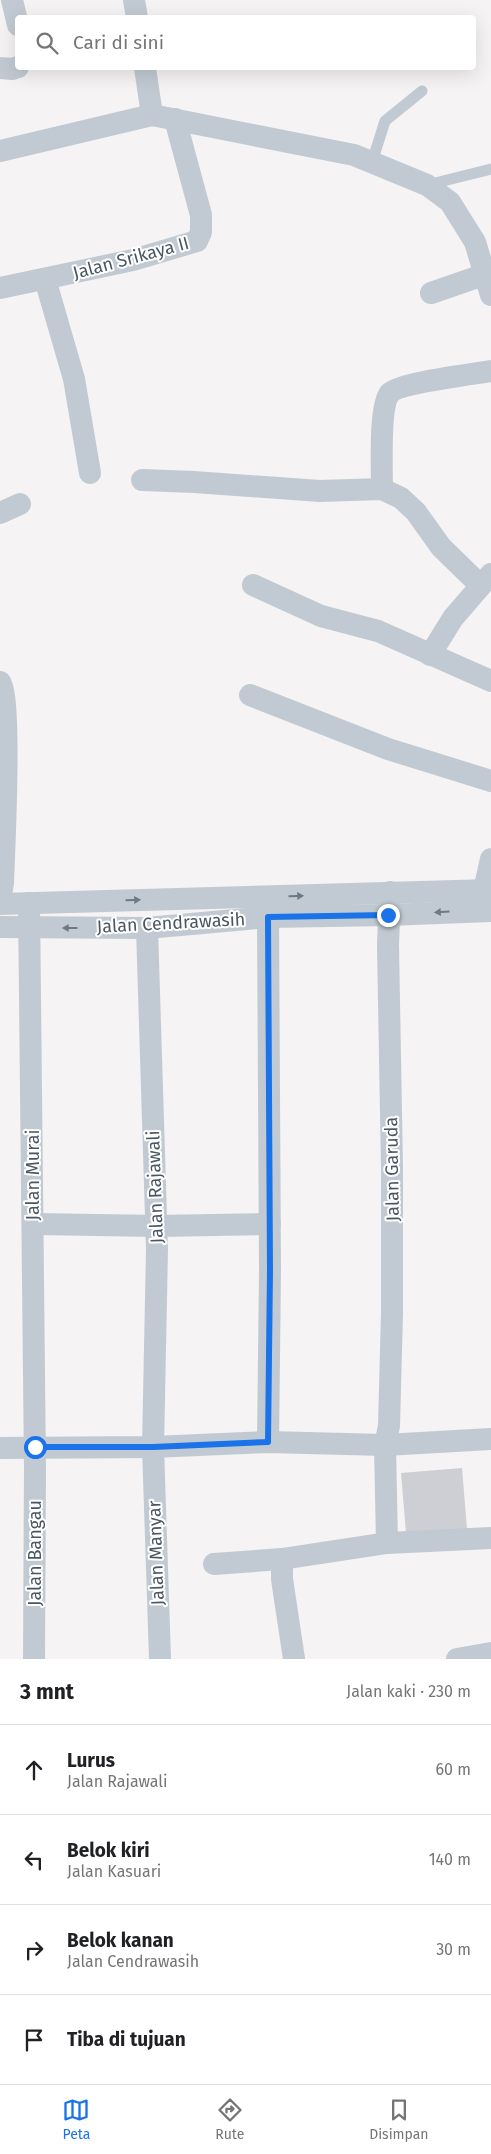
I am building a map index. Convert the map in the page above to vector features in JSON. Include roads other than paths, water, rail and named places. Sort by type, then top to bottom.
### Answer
[{"type":"street","points":[[12,0],[16,15]]},
{"type":"street","points":[[134,0],[136,15]]},
{"type":"street","points":[[0,68],[15,68]]},
{"type":"street","points":[[145,70],[152,115]]},
{"type":"street","points":[[0,151],[152,115],[354,155],[427,185],[450,202],[475,242],[488,284],[431,293]]},
{"type":"street","name":"Jalan Srikaya II","points":[[0,288],[133,260],[197,241],[201,232],[201,216],[175,119]]},
{"type":"street","points":[[45,279],[74,379],[90,473]]},
{"type":"street","points":[[382,489],[384,407],[389,394],[395,389],[409,385],[491,371]]},
{"type":"street","points":[[142,480],[320,490],[382,489],[401,498],[416,512],[442,547],[488,577],[453,618],[430,655]]},
{"type":"street","points":[[0,513],[20,504]]},
{"type":"street","points":[[253,585],[321,616],[378,631],[491,681]]},
{"type":"street","points":[[0,682],[4,693],[7,740],[2,790],[3,883],[0,902]]},
{"type":"street","points":[[250,695],[388,749],[491,781]]},
{"type":"street","points":[[487,900],[491,859]]},
{"type":"street","name":"Jalan Cendrawasih","points":[[0,902],[29,903],[390,892],[487,900]]},
{"type":"street","name":"Jalan Garuda","points":[[387,1543],[385,1445],[389,1426],[392,1313],[388,915],[390,892]]},
{"type":"street","name":"Jalan Cendrawasih","points":[[0,927],[147,928],[268,917],[388,915],[487,900]]},
{"type":"street","name":"Jalan Murai","points":[[29,903],[35,1447]]},
{"type":"street","points":[[268,917],[270,1224],[268,1442]]},
{"type":"street","name":"Jalan Rajawali","points":[[147,928],[157,1226],[153,1447]]},
{"type":"street","points":[[34,1224],[157,1226],[270,1224]]},
{"type":"street","points":[[0,1448],[153,1447],[268,1442],[385,1445],[491,1439]]},
{"type":"street","name":"Jalan Bangau","points":[[34,1659],[35,1447]]},
{"type":"street","name":"Jalan Manyar","points":[[153,1447],[160,1659]]},
{"type":"street","points":[[214,1564],[282,1558],[387,1543],[491,1538]]},
{"type":"street","points":[[282,1558],[282,1578],[294,1659]]},
{"type":"street","points":[[457,1659],[491,1653]]},
{"type":"lane","points":[[372,162],[385,121],[422,91]]},
{"type":"lane","points":[[427,185],[491,169]]}]
